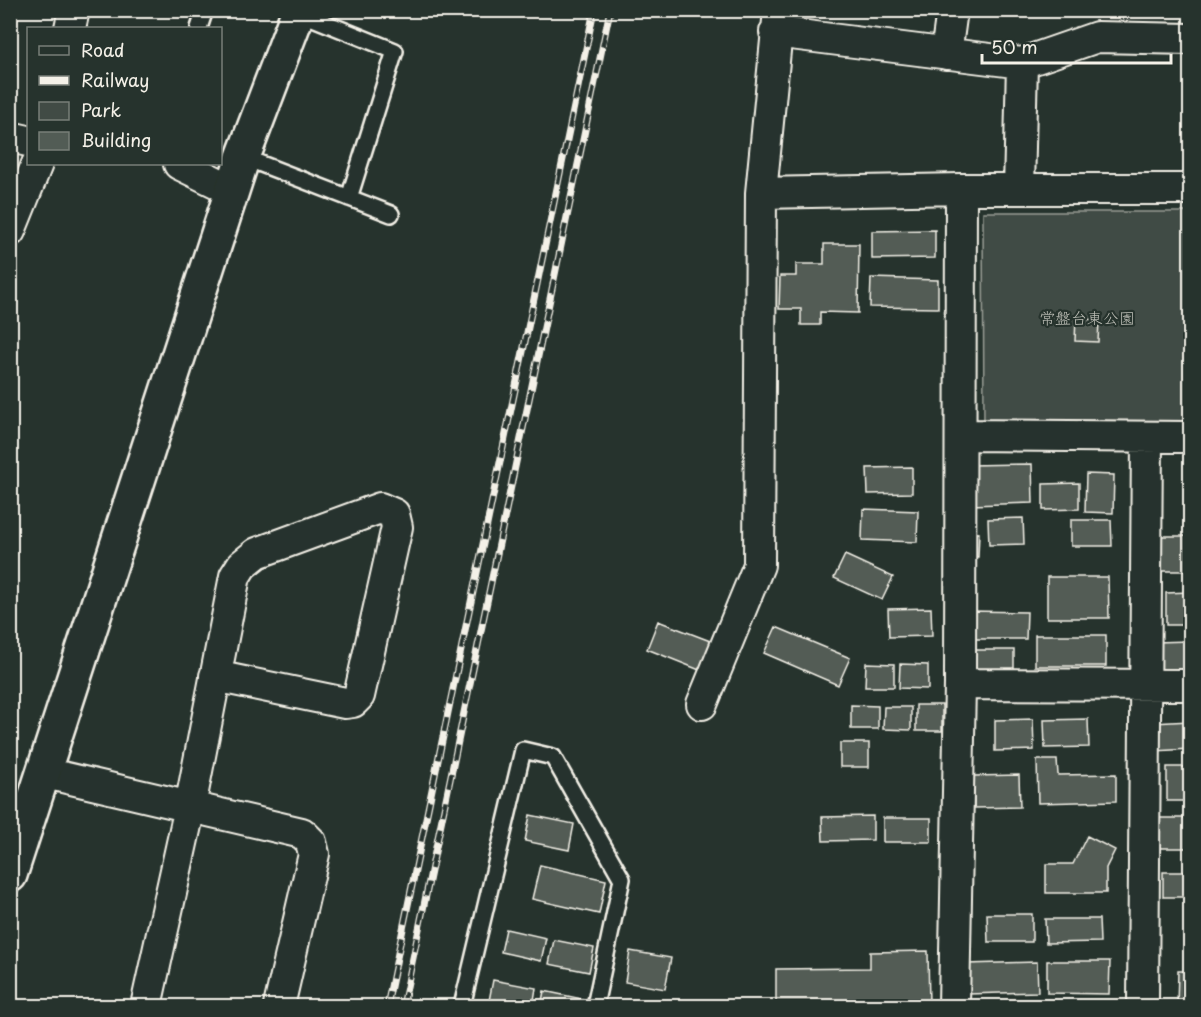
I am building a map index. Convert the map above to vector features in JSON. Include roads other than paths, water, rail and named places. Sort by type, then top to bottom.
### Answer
[{"type":"street","points":[[70,27],[74,10]]},
{"type":"street","points":[[946,54],[952,10]]},
{"type":"street","points":[[10,875],[45,773],[243,157],[299,11]]},
{"type":"street","points":[[702,704],[759,565],[760,193],[777,21],[946,54],[1022,63],[1098,24],[1191,39]]},
{"type":"street","points":[[1019,189],[1022,63]]},
{"type":"street","points":[[10,137],[27,141]]},
{"type":"street","points":[[10,231],[37,165]]},
{"type":"street","points":[[181,165],[232,190]]},
{"type":"street","points":[[760,193],[961,189],[1191,189]]},
{"type":"street","points":[[954,1006],[960,684],[961,189]]},
{"type":"street","points":[[961,435],[1191,437]]},
{"type":"street","points":[[1143,1006],[1147,437]]},
{"type":"street","points":[[146,1006],[235,576],[242,565],[257,553],[380,508],[393,514],[397,526],[358,696],[353,702],[345,703],[215,676]]},
{"type":"street","points":[[960,684],[1191,685]]},
{"type":"street","points":[[45,773],[302,833],[312,842],[314,854],[279,1006]]},
{"type":"lane","points":[[199,27],[205,10]]},
{"type":"lane","points":[[299,11],[395,51],[349,198]]},
{"type":"lane","points":[[243,157],[391,214]]},
{"type":"lane","points":[[462,1006],[523,750],[553,757],[622,879],[596,1006]]},
{"type":"railway","points":[[387,1006],[594,10]]},
{"type":"railway","points":[[403,1006],[610,10]]},
{"type":"park label","name":"常盤台東公園","points":[[1087,318]]}]
